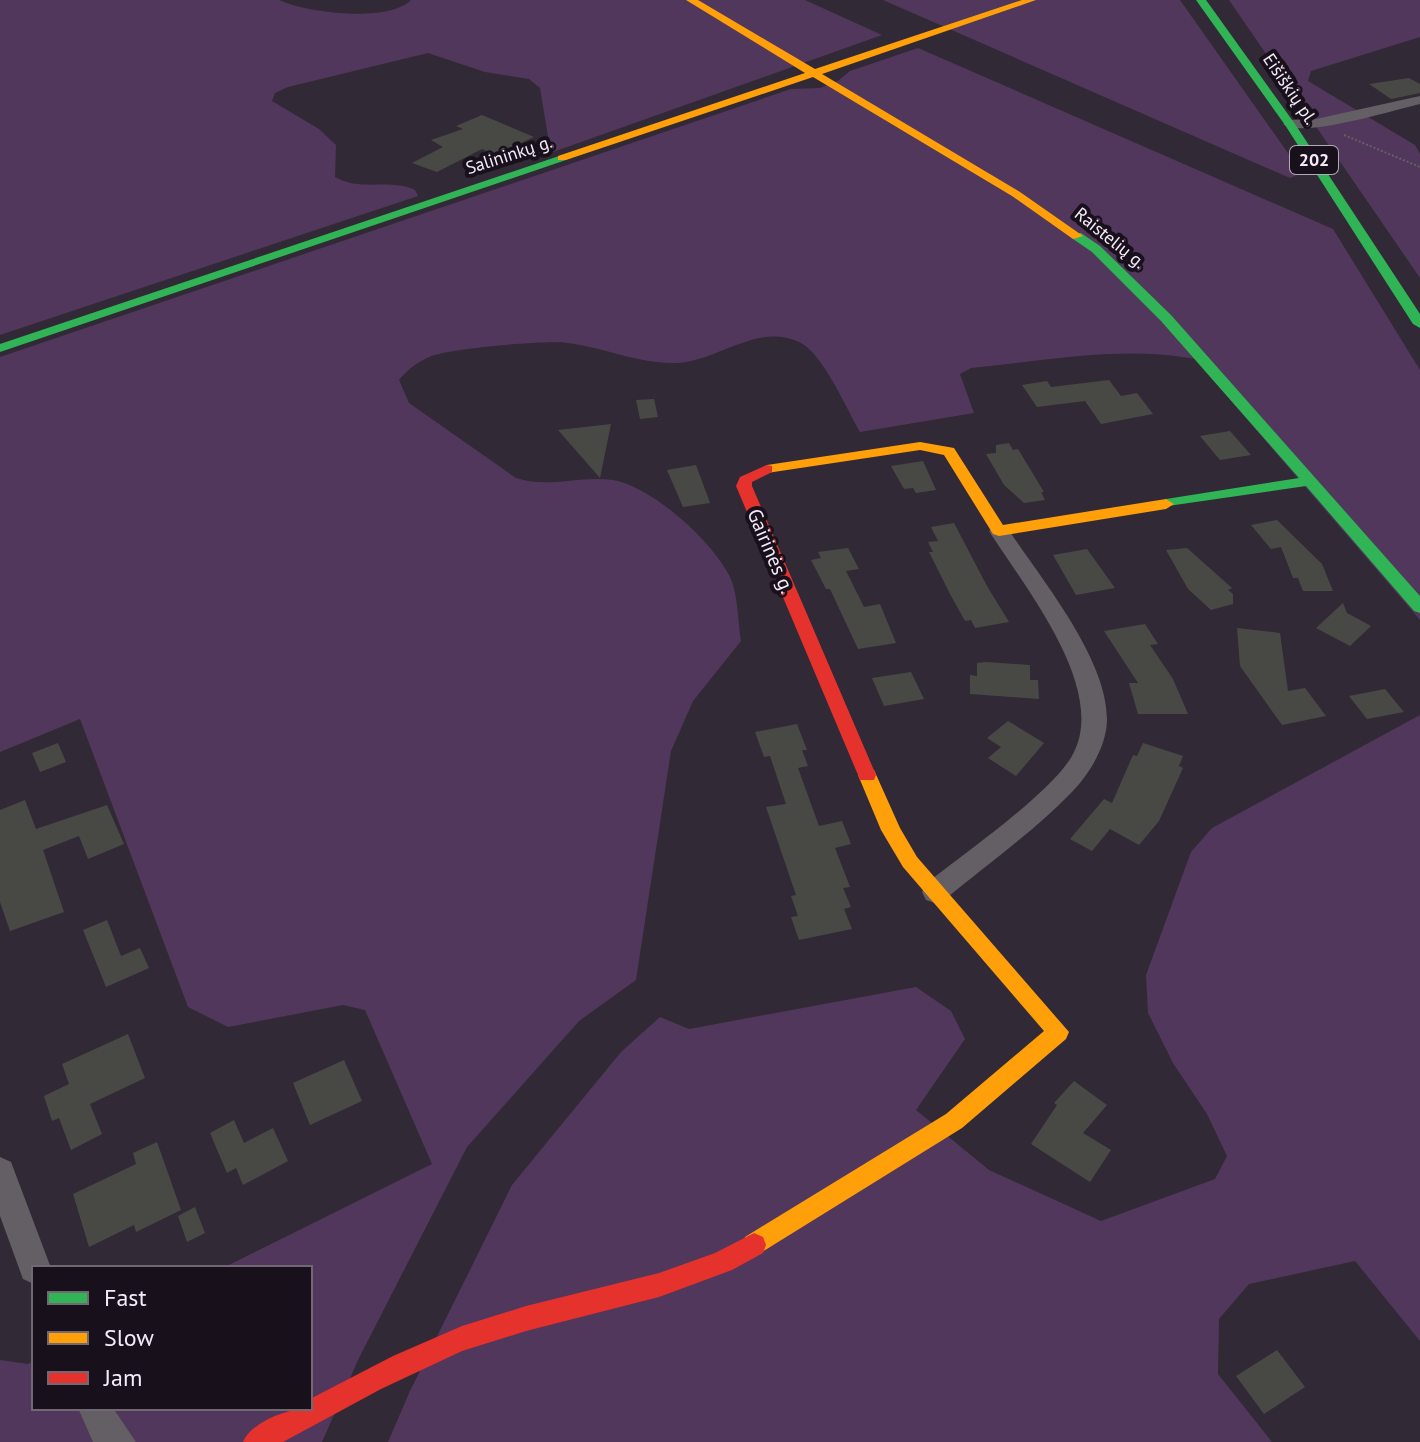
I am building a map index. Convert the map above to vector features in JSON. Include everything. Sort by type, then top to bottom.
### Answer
[{"type":"main road","name":"Raistelių g.","points":[[691,0],[1016,194],[1096,249],[1166,318],[1420,607]]},
{"type":"main road","name":"Salininkų g.","points":[[0,348],[1031,0]]},
{"type":"main road","name":"Eišiškių pl.","points":[[1201,0],[1290,124],[1420,324]]},
{"type":"main road","name":"Gairinės g.","points":[[256,1442],[444,1345],[494,1327],[653,1287],[735,1256],[891,1163],[954,1121],[1058,1032],[910,862],[875,801],[744,486],[745,480],[762,470],[920,446],[941,447],[956,458],[999,531]]},
{"type":"main road","points":[[999,531],[1310,481]]},
{"type":"street","points":[[1290,124],[1316,123],[1420,100]]},
{"type":"street","name":"Gairinės g.","points":[[935,892],[1061,788],[1079,768],[1090,746],[1095,716],[1089,686],[1075,655],[999,531]]},
{"type":"street","points":[[0,1172],[34,1266]]},
{"type":"street","points":[[96,1410],[108,1436],[118,1442]]},
{"type":"path","points":[[1316,123],[1420,167]]},
{"type":"shaded area","points":[[0,0],[279,0],[308,9],[367,14],[385,12],[411,0],[805,0],[882,35],[526,159],[528,151],[549,142],[540,88],[529,79],[485,72],[428,53],[288,87],[275,93],[272,101],[319,129],[336,145],[335,177],[355,184],[405,187],[415,190],[418,196],[0,335]]},
{"type":"shaded area","points":[[883,0],[1180,0],[1302,173],[1290,178]]},
{"type":"shaded area","points":[[1229,0],[1420,0],[1420,37],[1311,71],[1308,81],[1415,145],[1420,154],[1420,278]]},
{"type":"shaded area","points":[[918,48],[1333,229],[1420,370],[1420,620],[1195,359],[1112,354],[971,368],[960,374],[974,413],[860,432],[817,357],[799,342],[783,337],[752,340],[691,361],[675,363],[648,361],[556,342],[466,349],[422,360],[399,380],[409,403],[516,478],[540,482],[613,480],[645,493],[694,531],[720,561],[732,582],[741,641],[693,701],[671,751],[636,980],[579,1021],[467,1147],[359,1358],[322,1442],[0,1442],[0,1360],[32,1362],[32,1410],[312,1410],[312,1266],[227,1266],[432,1164],[365,1010],[343,1005],[228,1027],[188,1007],[80,719],[0,752],[0,357],[791,89],[820,88],[838,81],[850,71]]},
{"type":"shaded area","points":[[1420,715],[1420,1341],[1355,1261],[1249,1284],[1219,1319],[1218,1374],[1272,1442],[388,1442],[512,1185],[621,1052],[660,1017],[689,1029],[916,987],[951,1011],[965,1039],[916,1110],[989,1170],[1101,1221],[1215,1179],[1227,1156],[1207,1114],[1173,1063],[1148,1013],[1146,975],[1191,852],[1212,828]]},
{"type":"building","points":[[1409,78],[1420,84],[1420,93],[1391,99],[1369,84]]},
{"type":"building","points":[[482,115],[534,137],[496,155],[482,149],[437,172],[412,163],[443,147],[431,140],[463,129],[456,126]]},
{"type":"building","points":[[1109,380],[1121,396],[1137,393],[1153,414],[1101,424],[1085,401],[1037,407],[1022,385],[1047,381],[1051,387]]},
{"type":"building","points":[[654,399],[658,417],[640,419],[636,400]]},
{"type":"building","points":[[611,424],[600,478],[558,430]]},
{"type":"building","points":[[1230,431],[1251,455],[1220,460],[1200,436]]},
{"type":"building","points":[[1009,443],[1013,450],[1018,449],[1044,492],[1041,492],[1045,500],[1024,503],[1004,485],[986,454],[996,453],[996,445]]},
{"type":"building","points":[[923,461],[936,490],[916,493],[913,488],[904,489],[891,466]]},
{"type":"building","points":[[696,465],[710,503],[683,507],[667,470]]},
{"type":"building","points":[[1277,520],[1322,564],[1333,591],[1303,591],[1298,578],[1293,578],[1281,547],[1271,549],[1251,525]]},
{"type":"building","points":[[954,523],[1009,622],[975,628],[971,620],[965,621],[950,594],[929,552],[933,552],[928,542],[938,541],[931,527]]},
{"type":"building","points":[[848,548],[859,569],[846,571],[864,607],[880,604],[896,643],[858,649],[830,589],[826,589],[811,560],[821,558],[818,552]]},
{"type":"building","points":[[1187,548],[1232,588],[1228,590],[1233,594],[1233,604],[1211,610],[1188,589],[1166,550]]},
{"type":"building","points":[[1087,549],[1115,588],[1076,595],[1053,555]]},
{"type":"building","points":[[1343,603],[1347,613],[1371,626],[1350,646],[1316,628]]},
{"type":"building","points":[[1145,624],[1158,644],[1150,645],[1173,679],[1188,714],[1138,714],[1129,683],[1138,683],[1104,631]]},
{"type":"building","points":[[1237,628],[1280,633],[1288,691],[1305,688],[1326,716],[1282,725],[1240,666]]},
{"type":"building","points":[[977,663],[1030,665],[1030,680],[1038,680],[1039,699],[970,694],[970,675],[977,676]]},
{"type":"building","points":[[911,672],[924,699],[884,706],[872,678]]},
{"type":"building","points":[[1385,689],[1404,712],[1367,719],[1349,696]]},
{"type":"building","points":[[1008,721],[1044,743],[1016,776],[988,758],[1001,747],[987,738]]},
{"type":"building","points":[[797,724],[807,750],[802,750],[808,766],[798,768],[819,826],[842,821],[851,844],[835,848],[850,887],[843,888],[851,907],[844,909],[852,929],[799,940],[791,917],[798,916],[791,896],[796,895],[766,807],[786,804],[770,756],[764,757],[755,732]]},
{"type":"building","points":[[58,743],[66,762],[40,772],[32,753]]},
{"type":"building","points":[[1143,743],[1183,756],[1179,766],[1183,768],[1159,821],[1139,845],[1110,829],[1092,851],[1070,839],[1104,799],[1112,803],[1133,755],[1137,756]]},
{"type":"building","points":[[25,800],[36,829],[107,805],[124,844],[88,859],[79,836],[43,850],[64,912],[10,931],[0,902],[0,810]]},
{"type":"building","points":[[107,920],[121,956],[140,948],[149,968],[106,987],[83,930]]},
{"type":"building","points":[[128,1034],[145,1078],[90,1104],[102,1134],[71,1150],[59,1118],[52,1121],[44,1096],[69,1084],[62,1064]]},
{"type":"building","points":[[344,1060],[362,1101],[310,1125],[293,1083]]},
{"type":"building","points":[[1074,1081],[1107,1105],[1083,1133],[1111,1150],[1090,1182],[1031,1144],[1057,1105],[1054,1103]]},
{"type":"building","points":[[234,1120],[244,1143],[273,1128],[288,1161],[243,1185],[236,1168],[227,1173],[210,1133]]},
{"type":"building","points":[[157,1142],[181,1210],[136,1232],[134,1225],[89,1247],[73,1194],[136,1164],[133,1153]]},
{"type":"building","points":[[195,1207],[205,1233],[187,1242],[178,1216]]},
{"type":"building","points":[[1277,1350],[1305,1387],[1264,1414],[1236,1376]]},
{"type":"traffic: fast","points":[[1201,0],[1290,124],[1420,324]]},
{"type":"traffic: fast","points":[[0,348],[562,158]]},
{"type":"traffic: fast","points":[[1077,236],[1096,249],[1166,318],[1420,607]]},
{"type":"traffic: fast","points":[[1166,504],[1310,481]]},
{"type":"traffic: slow","points":[[691,0],[1016,194],[1077,236]]},
{"type":"traffic: slow","points":[[562,158],[1031,0]]},
{"type":"traffic: slow","points":[[767,469],[920,446],[949,451],[999,531],[1166,504]]},
{"type":"traffic: slow","points":[[754,1245],[954,1121],[1058,1032],[910,862],[891,830],[867,775]]},
{"type":"traffic: jam","points":[[767,469],[745,480],[744,486],[867,775]]},
{"type":"traffic: jam","points":[[256,1442],[372,1380],[462,1339],[526,1318],[659,1285],[723,1261],[754,1245]]}]
